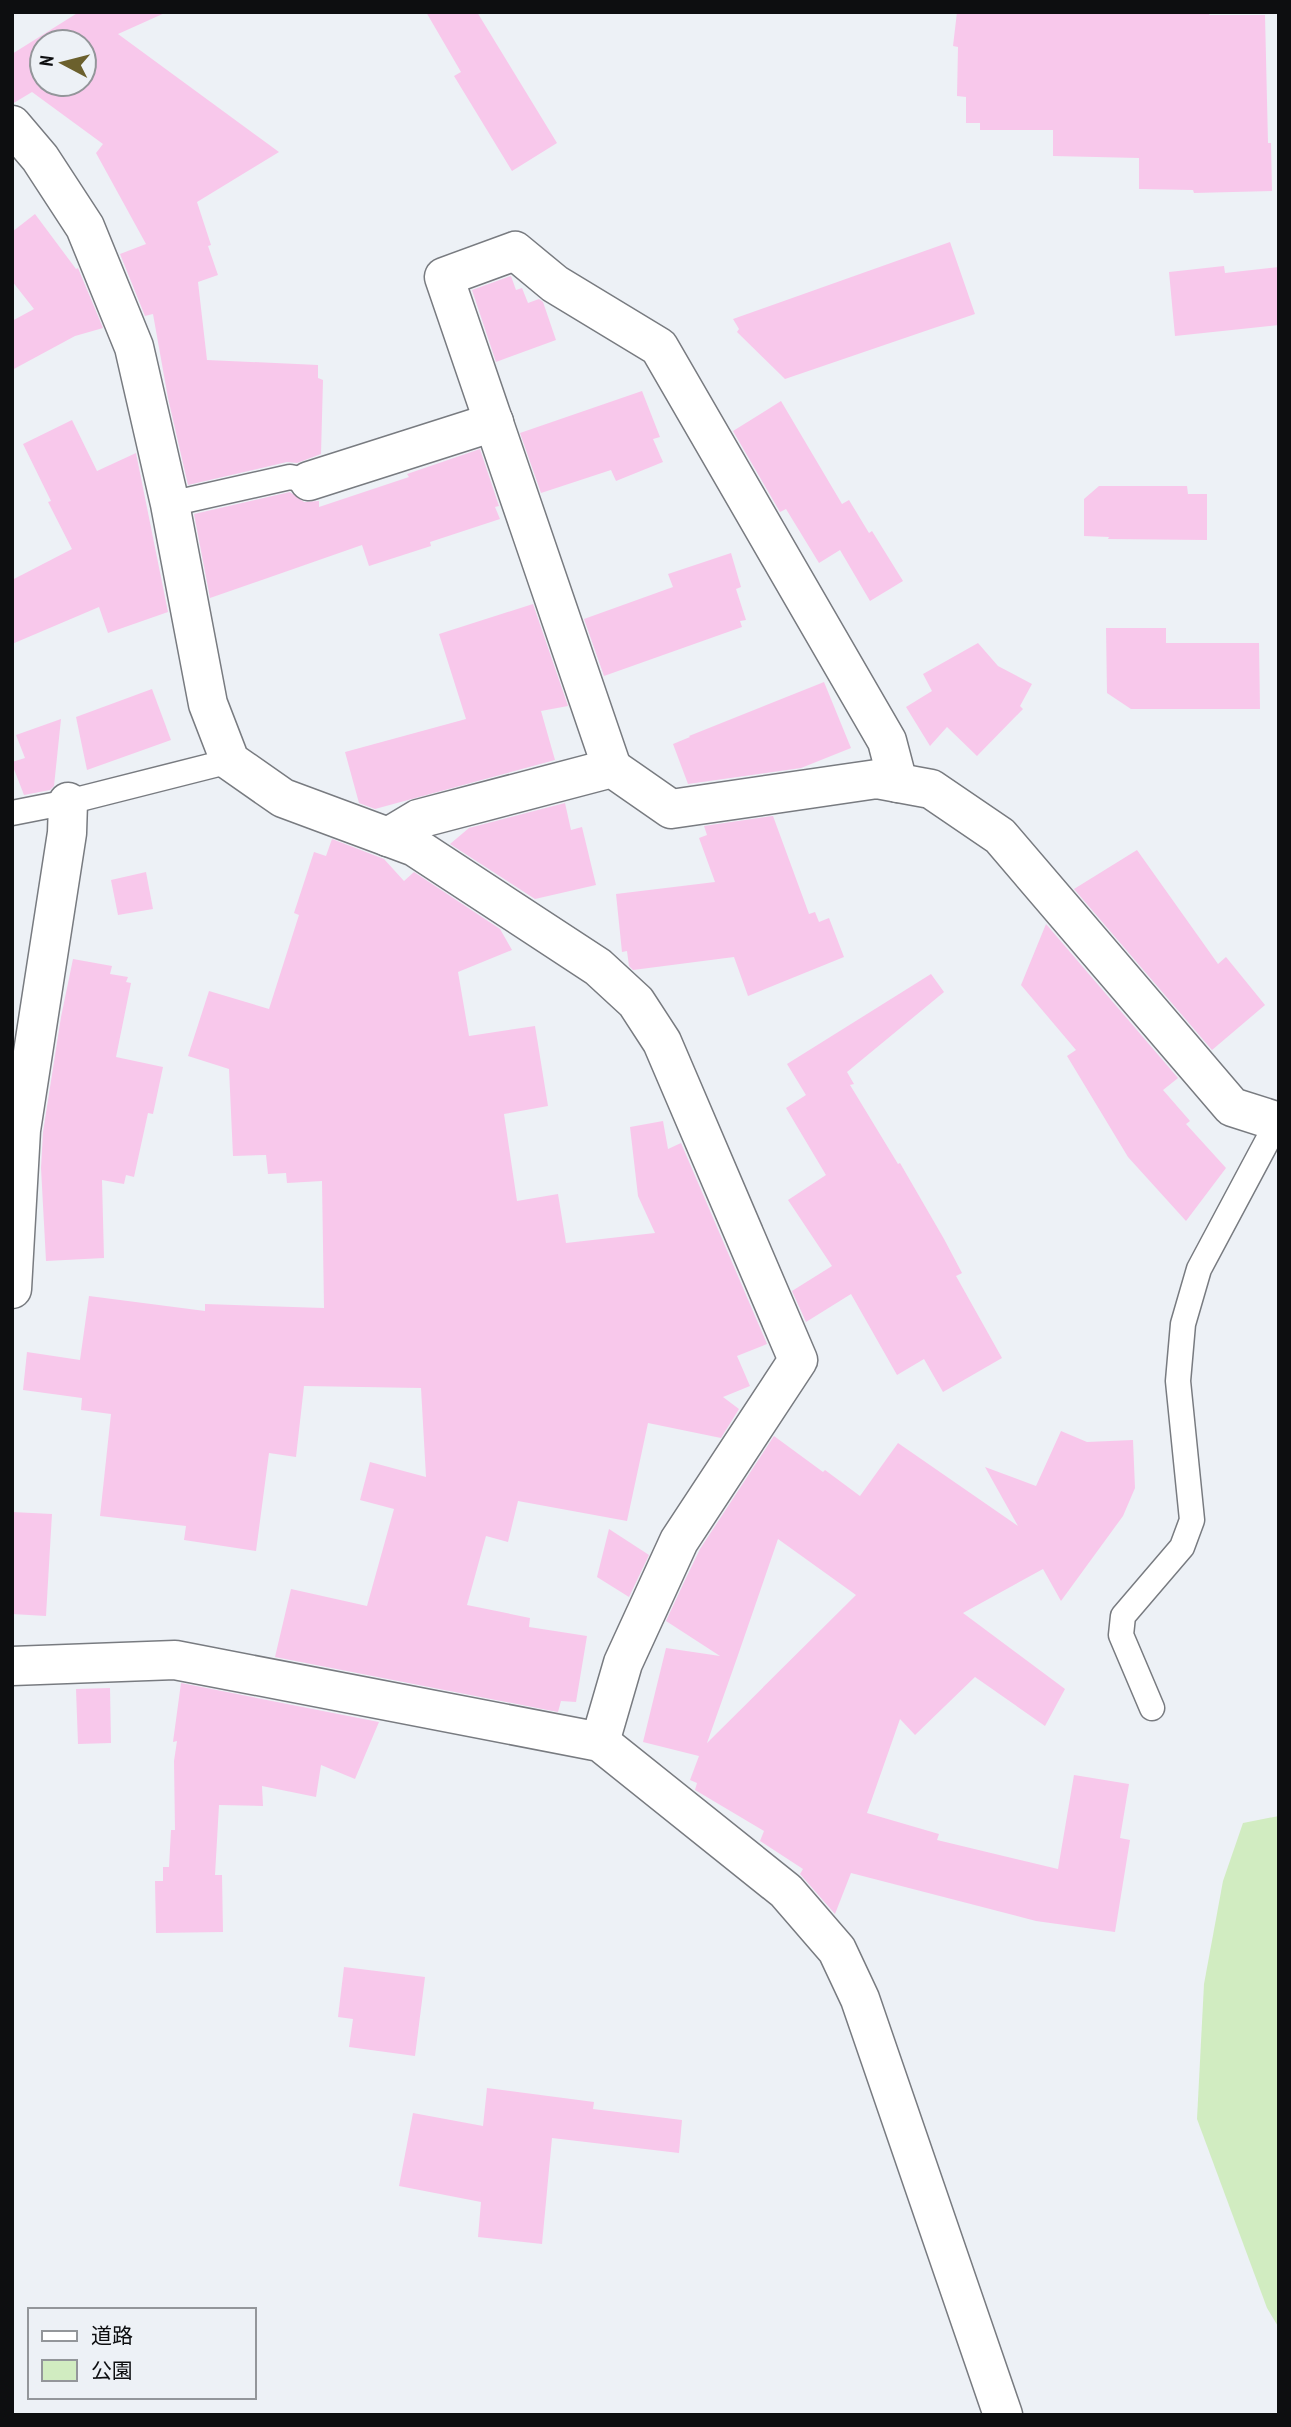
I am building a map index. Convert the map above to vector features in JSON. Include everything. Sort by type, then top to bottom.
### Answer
[{"type":"street","points":[[12,125],[40,158],[85,227],[134,347],[170,504],[208,704],[230,761],[282,798],[415,847],[598,967],[636,1002],[662,1042],[798,1360],[679,1541],[623,1663],[600,1742]]},
{"type":"street","points":[[898,783],[887,741],[659,347],[555,284],[515,251],[444,277],[612,768],[671,809],[877,779],[898,783],[932,789],[1000,836],[1232,1107],[1278,1122]]},
{"type":"street","points":[[309,481],[494,422]]},
{"type":"street","points":[[388,836],[418,819],[612,768]]},
{"type":"street","points":[[12,1289],[21,1130],[67,833],[68,802]]},
{"type":"street","points":[[12,1666],[175,1660],[600,1742],[786,1891],[837,1950],[860,1999],[1003,2415]]},
{"type":"lane","points":[[170,504],[290,477],[309,481]]},
{"type":"lane","points":[[12,813],[68,802],[230,761]]},
{"type":"lane","points":[[1152,1708],[1121,1635],[1123,1616],[1182,1548],[1192,1520],[1178,1381],[1183,1324],[1199,1269],[1278,1122]]},
{"type":"green space","points":[[1279,1816],[1279,2328],[1267,2308],[1197,2119],[1204,1984],[1223,1881],[1243,1823]]},
{"type":"building","points":[[79,12],[167,12],[118,34],[279,152],[197,202],[218,275],[198,282],[207,360],[318,365],[318,378],[323,380],[321,454],[297,463],[287,462],[188,485],[168,398],[153,314],[145,316],[120,254],[146,244],[96,153],[103,144],[40,98],[98,98],[98,28],[53,28]]},
{"type":"building","points":[[426,12],[477,12],[557,143],[512,171],[454,76],[461,72]]},
{"type":"building","points":[[957,12],[1210,12],[1209,15],[1265,15],[1272,191],[1194,193],[1193,190],[1139,189],[1139,158],[1053,156],[1053,130],[980,130],[980,123],[966,123],[966,97],[957,96],[958,47],[953,46]]},
{"type":"building","points":[[28,44],[28,94],[12,104],[12,54]]},
{"type":"building","points":[[35,214],[76,269],[78,268],[103,328],[75,336],[12,370],[12,321],[34,309],[12,281],[12,232]]},
{"type":"building","points":[[950,242],[975,314],[785,379],[737,332],[739,329],[733,319]]},
{"type":"building","points":[[1224,266],[1225,273],[1279,267],[1279,325],[1175,336],[1169,272]]},
{"type":"building","points":[[511,276],[516,290],[522,288],[528,303],[539,299],[543,302],[556,340],[496,362],[472,290]]},
{"type":"building","points":[[642,391],[660,437],[653,439],[663,462],[616,481],[611,470],[541,493],[520,433]]},
{"type":"building","points":[[781,401],[842,504],[849,500],[903,581],[870,601],[840,550],[819,563],[786,509],[780,512],[733,431]]},
{"type":"building","points":[[72,420],[97,471],[136,453],[168,612],[108,633],[99,607],[12,644],[12,580],[72,549],[23,444]]},
{"type":"building","points":[[480,449],[499,506],[495,507],[500,519],[430,542],[431,546],[369,566],[362,545],[210,598],[194,514],[290,492],[304,502],[319,501],[319,507],[409,477],[407,474]]},
{"type":"building","points":[[1099,486],[1187,486],[1188,494],[1207,494],[1207,540],[1108,539],[1109,537],[1084,536],[1084,499]]},
{"type":"building","points":[[731,553],[741,587],[736,589],[746,620],[740,621],[742,627],[604,676],[584,619],[673,587],[668,574]]},
{"type":"building","points":[[533,604],[568,706],[541,711],[555,760],[375,809],[359,803],[345,752],[466,719],[439,634]]},
{"type":"building","points":[[1106,628],[1166,628],[1166,643],[1259,643],[1260,709],[1131,709],[1107,693]]},
{"type":"building","points":[[978,643],[998,666],[1032,684],[1020,706],[1023,709],[977,756],[947,727],[930,746],[906,707],[932,691],[923,674]]},
{"type":"building","points":[[824,682],[851,748],[801,768],[688,784],[673,744]]},
{"type":"building","points":[[152,689],[171,740],[87,770],[76,717]]},
{"type":"building","points":[[61,719],[54,786],[50,790],[24,795],[12,764],[25,758],[16,735]]},
{"type":"building","points":[[565,803],[571,830],[582,827],[596,885],[535,899],[450,844],[469,828]]},
{"type":"building","points":[[773,816],[809,914],[815,912],[819,922],[829,918],[844,957],[748,996],[734,957],[633,970],[629,966],[627,951],[622,952],[616,894],[715,882],[699,838],[707,835],[704,826]]},
{"type":"building","points":[[332,839],[384,859],[404,881],[414,872],[500,929],[512,950],[458,972],[469,1036],[535,1026],[548,1106],[504,1114],[517,1201],[558,1194],[566,1243],[655,1233],[638,1196],[630,1127],[663,1121],[668,1149],[681,1143],[767,1344],[737,1356],[750,1386],[723,1397],[739,1409],[721,1438],[648,1423],[627,1521],[518,1501],[508,1542],[486,1536],[467,1605],[530,1618],[529,1627],[587,1636],[576,1702],[561,1701],[558,1712],[275,1657],[291,1589],[367,1606],[394,1509],[360,1500],[370,1462],[426,1477],[421,1388],[304,1386],[296,1457],[269,1453],[256,1551],[184,1540],[186,1526],[100,1516],[111,1414],[81,1410],[82,1398],[23,1390],[27,1352],[80,1360],[89,1296],[205,1311],[205,1304],[324,1308],[322,1181],[287,1183],[286,1173],[268,1174],[266,1155],[233,1156],[229,1069],[188,1056],[209,991],[269,1009],[299,915],[294,913],[314,852],[326,856]]},
{"type":"building","points":[[1137,850],[1218,964],[1226,957],[1265,1005],[1212,1050],[1074,889]]},
{"type":"building","points":[[146,872],[153,909],[118,915],[111,880]]},
{"type":"building","points":[[1046,924],[1178,1078],[1163,1090],[1190,1121],[1186,1124],[1226,1168],[1186,1221],[1128,1157],[1067,1056],[1076,1050],[1021,985]]},
{"type":"building","points":[[73,959],[112,966],[110,974],[128,977],[126,982],[131,983],[116,1057],[163,1067],[153,1114],[148,1113],[134,1177],[126,1175],[124,1184],[102,1180],[104,1258],[46,1261],[41,1168],[43,1132]]},
{"type":"building","points":[[931,974],[944,992],[847,1072],[854,1084],[850,1085],[944,1239],[962,1273],[956,1276],[1002,1358],[943,1392],[924,1359],[897,1375],[851,1294],[806,1322],[792,1291],[832,1266],[788,1200],[826,1175],[786,1108],[806,1095],[787,1064]]},
{"type":"building","points":[[1061,1431],[1087,1442],[1133,1440],[1135,1488],[1123,1516],[1061,1601],[1043,1569],[963,1613],[1065,1689],[1045,1726],[975,1677],[915,1735],[900,1719],[867,1813],[939,1834],[937,1840],[1058,1869],[1074,1775],[1129,1784],[1120,1838],[1130,1840],[1115,1932],[1036,1921],[851,1873],[835,1914],[800,1874],[803,1869],[760,1841],[764,1831],[695,1790],[697,1783],[690,1780],[699,1756],[643,1742],[666,1648],[720,1656],[666,1621],[686,1578],[700,1549],[774,1436],[860,1496],[898,1443],[1018,1526],[985,1467],[1036,1486]],"holes":[[[778,1539],[856,1595],[707,1743]]]},
{"type":"building","points":[[12,1512],[52,1514],[46,1616],[12,1614]]},
{"type":"building","points":[[609,1529],[649,1555],[629,1597],[597,1577]]},
{"type":"building","points":[[181,1683],[379,1722],[355,1779],[321,1765],[316,1797],[262,1786],[263,1806],[219,1805],[215,1875],[222,1875],[223,1932],[156,1933],[155,1881],[163,1881],[163,1867],[169,1867],[171,1830],[175,1830],[174,1761],[177,1741],[173,1742]]},
{"type":"building","points":[[110,1688],[111,1743],[78,1744],[76,1689]]},
{"type":"building","points":[[344,1967],[425,1977],[415,2056],[349,2047],[353,2019],[338,2017]]},
{"type":"building","points":[[487,2088],[594,2102],[593,2109],[682,2120],[679,2153],[552,2138],[542,2244],[478,2237],[481,2202],[399,2186],[413,2113],[483,2126]]}]
